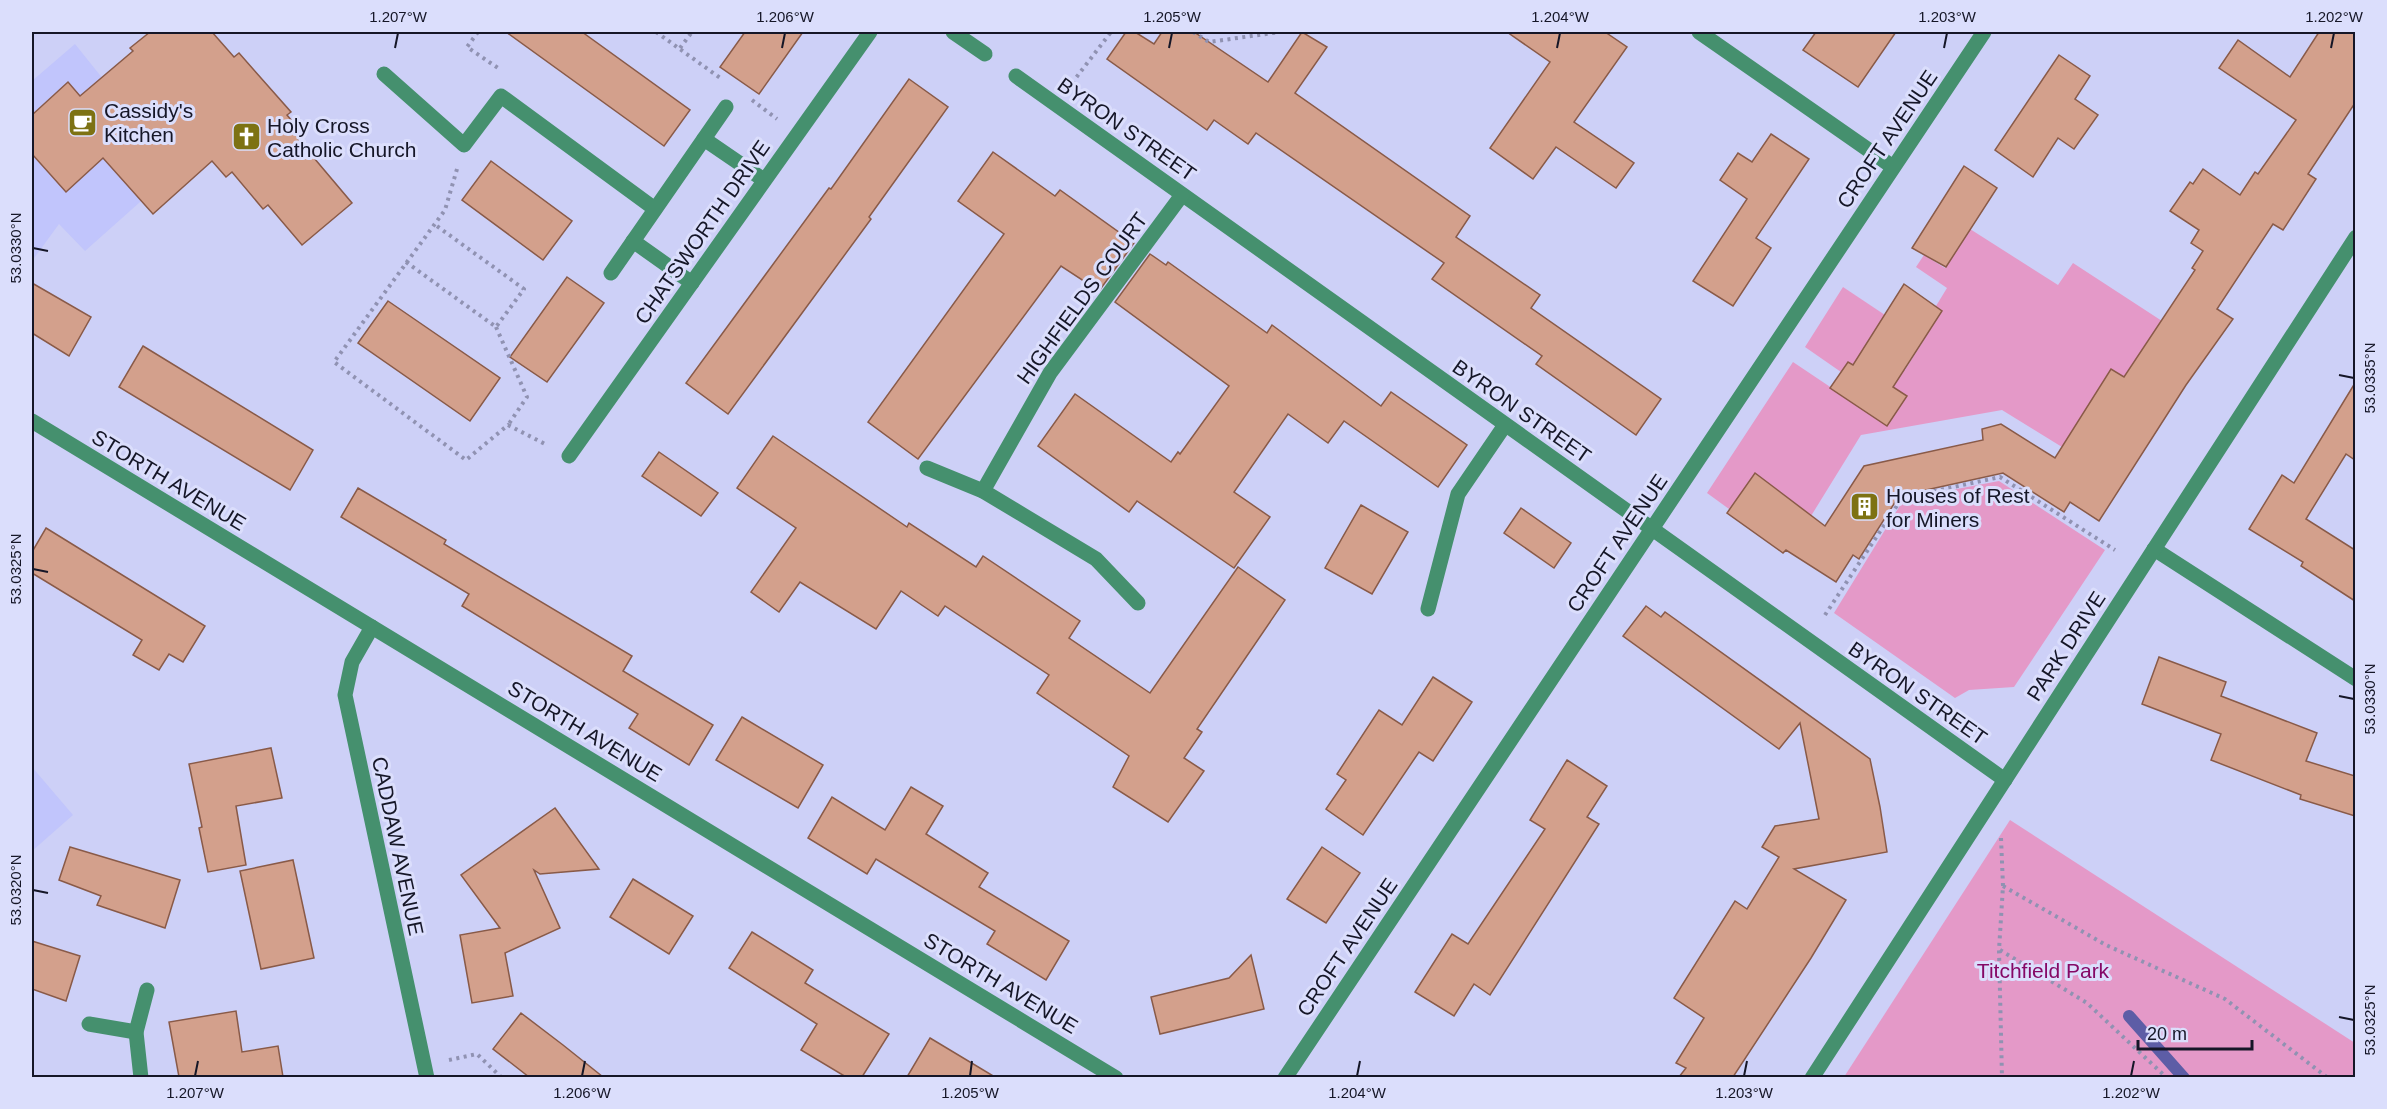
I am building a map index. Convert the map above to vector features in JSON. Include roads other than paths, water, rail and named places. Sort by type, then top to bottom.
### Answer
[{"type":"street","name":"CHATSWORTH DRIVE","points":[[569,456],[870,32]]},
{"type":"street","points":[[953,32],[985,54]]},
{"type":"street","points":[[1699,32],[1893,167]]},
{"type":"street","name":"CROFT AVENUE","points":[[1285,1077],[1984,32]]},
{"type":"street","points":[[384,74],[464,145],[501,96],[655,209]]},
{"type":"street","name":"BYRON STREET","points":[[1016,76],[2005,780]]},
{"type":"street","points":[[610,273],[726,107]]},
{"type":"street","points":[[704,139],[764,180]]},
{"type":"street","name":"HIGHFIELDS COURT","points":[[983,491],[1050,374],[1182,195]]},
{"type":"street","name":"PARK DRIVE","points":[[1812,1077],[2355,237]]},
{"type":"street","points":[[633,241],[692,283]]},
{"type":"street","name":"STORTH AVENUE","points":[[32,421],[1116,1077]]},
{"type":"street","points":[[1428,609],[1458,494],[1505,425]]},
{"type":"street","points":[[927,468],[983,491],[1096,559],[1138,603]]},
{"type":"street","points":[[2154,549],[2355,680]]},
{"type":"street","name":"CADDAW AVENUE","points":[[372,627],[352,662],[345,695],[425,1072]]},
{"type":"street","points":[[141,1077],[136,1032],[147,990]]},
{"type":"street","points":[[89,1024],[136,1032]]},
{"type":"waterway","points":[[2129,1016],[2184,1078]]},
{"type":"place","name":"Cassidy's Kitchen","points":[[83,122]]},
{"type":"place","name":"Holy Cross Catholic Church","points":[[246,137]]},
{"type":"place","name":"Houses of Rest for Miners","points":[[1865,507]]},
{"type":"park label","name":"Titchfield Park","points":[[2043,970]]}]
